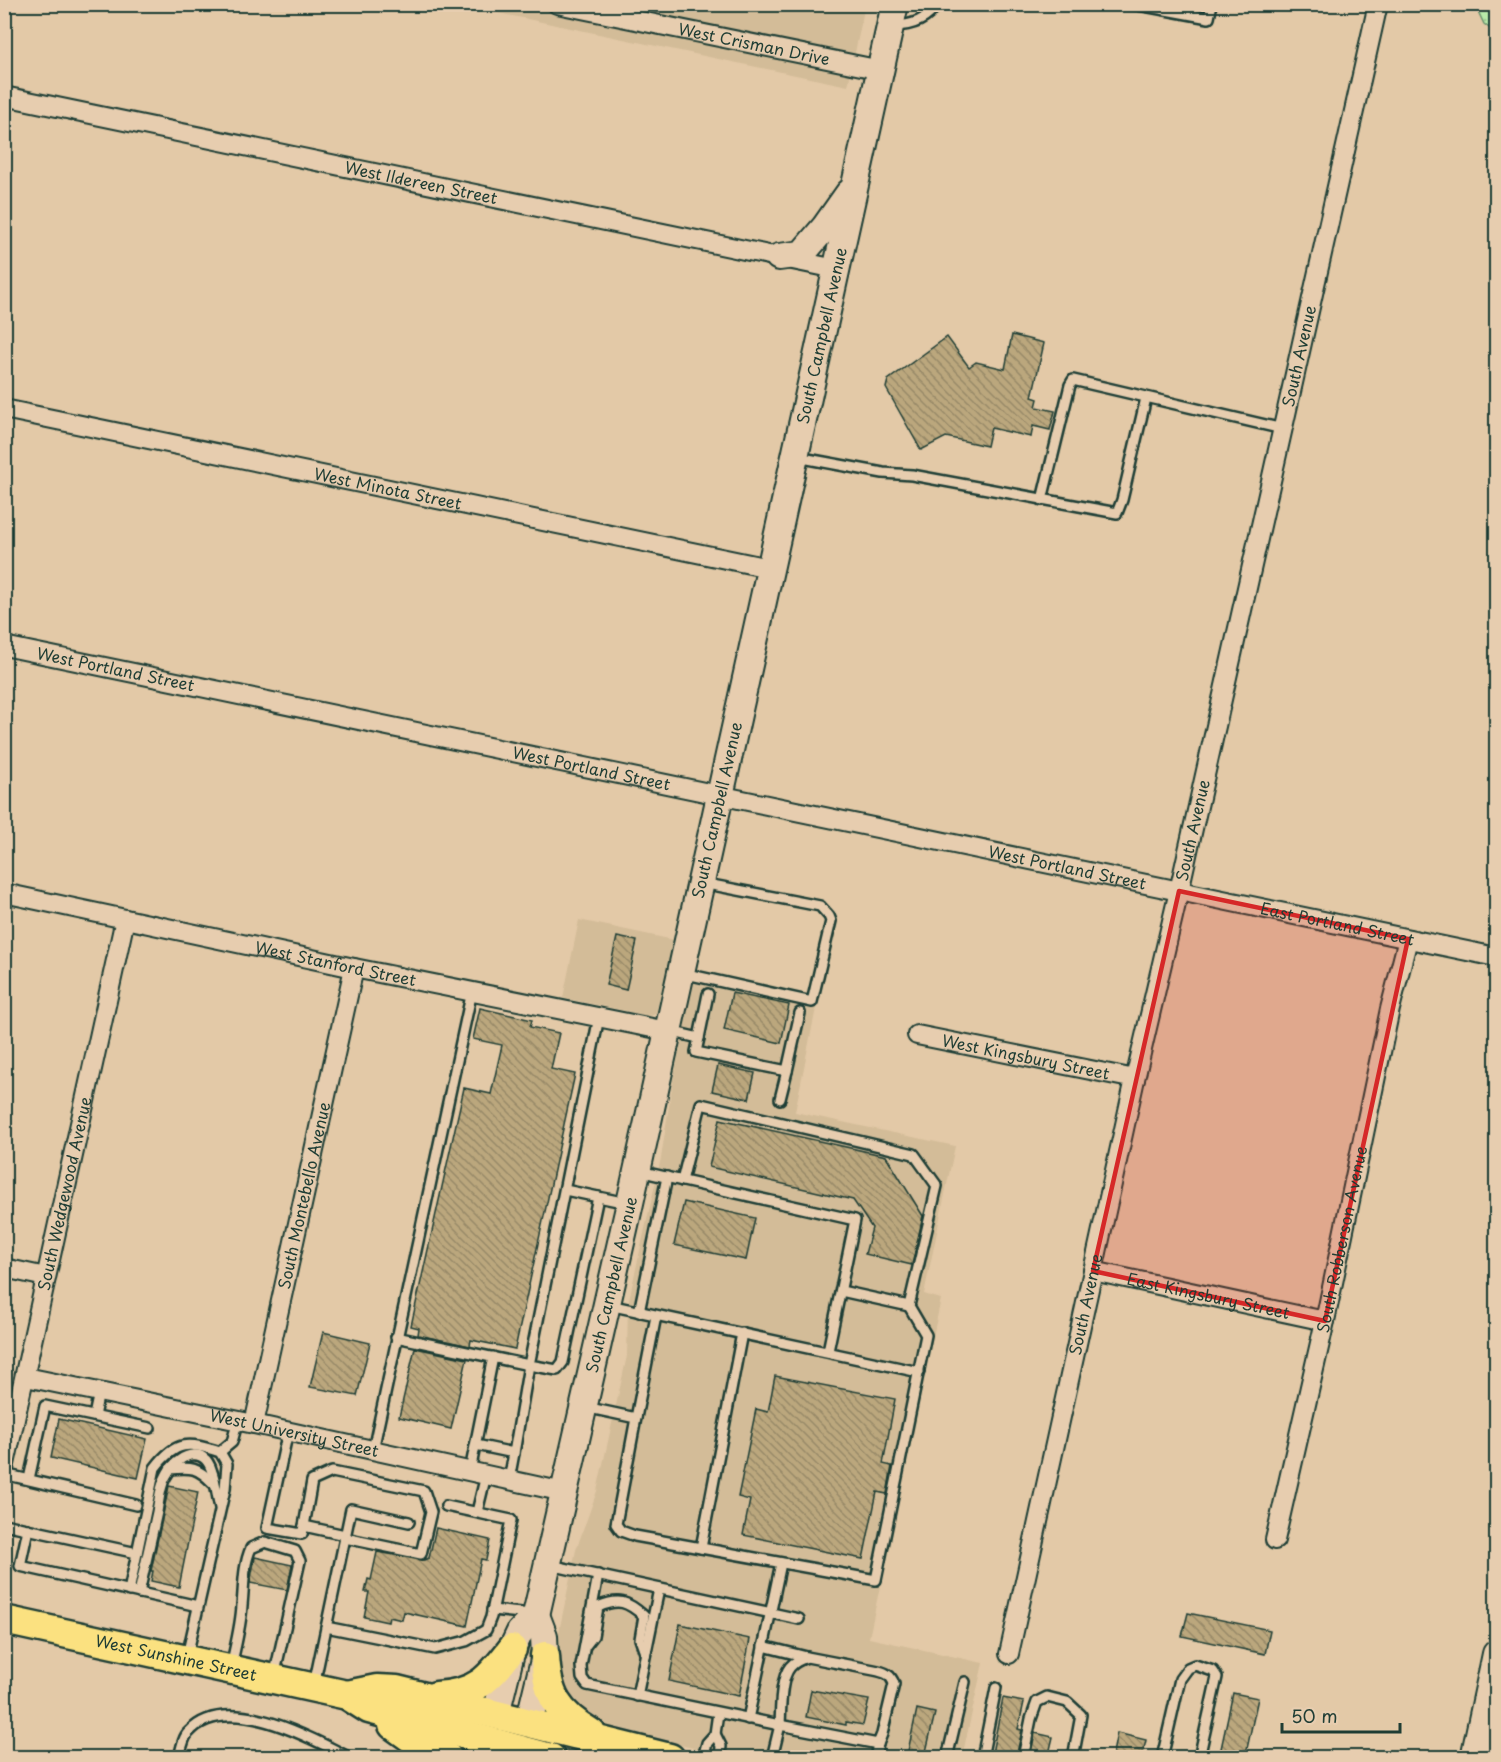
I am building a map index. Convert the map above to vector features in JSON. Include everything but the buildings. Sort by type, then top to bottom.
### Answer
[{"type":"main road","name":"South Campbell Avenue","points":[[488,1750],[512,1649],[520,1632],[536,1615],[548,1564],[893,16]]},
{"type":"main road","points":[[779,256],[802,254],[825,227],[855,183]]},
{"type":"main road","name":"South Campbell Avenue","points":[[521,1754],[544,1656],[544,1636],[536,1615]]},
{"type":"main road","name":"West Sunshine Street","points":[[4,1620],[314,1688],[488,1750],[551,1758]]},
{"type":"main road","points":[[423,1696],[460,1693],[479,1685],[494,1672],[512,1649]]},
{"type":"main road","points":[[544,1656],[548,1687],[556,1702],[579,1726],[606,1742]]},
{"type":"main road","points":[[1474,1758],[1495,1668]]},
{"type":"main road","name":"West Sunshine Street","points":[[358,1702],[377,1689],[397,1690],[670,1758]]},
{"type":"main road","points":[[358,1702],[414,1740],[448,1758]]},
{"type":"street","name":"West Crisman Drive","points":[[557,4],[881,70]]},
{"type":"street","name":"South Avenue","points":[[1009,1654],[1135,1079],[1378,4]]},
{"type":"street","name":"West Ildereen Street","points":[[4,96],[836,269]]},
{"type":"street","name":"West Minota Street","points":[[4,409],[769,568]]},
{"type":"street","name":"West Portland Street","points":[[4,646],[1179,891]]},
{"type":"street","name":"East Portland Street","points":[[1179,891],[1497,957]]},
{"type":"street","name":"West Stanford Street","points":[[4,893],[354,968],[667,1031]]},
{"type":"street","name":"South Wedgewood Avenue","points":[[4,1469],[8,1434],[26,1377],[126,919]]},
{"type":"street","name":"South Robberson Avenue","points":[[1275,1540],[1325,1321],[1390,1009],[1408,939]]},
{"type":"street","name":"South Montebello Avenue","points":[[246,1422],[354,968]]},
{"type":"street","name":"West Kingsbury Street","points":[[917,1035],[1135,1079]]},
{"type":"street","points":[[4,1268],[46,1277]]},
{"type":"street","name":"East Kingsbury Street","points":[[1093,1271],[1325,1321]]},
{"type":"street","name":"West University Street","points":[[26,1377],[246,1422],[564,1492]]},
{"type":"lane","points":[[893,16],[907,26],[930,15],[937,4]]},
{"type":"lane","points":[[1133,4],[1209,18],[1212,4]]},
{"type":"lane","points":[[1042,500],[1072,380],[1283,429]]},
{"type":"lane","points":[[795,456],[1117,513],[1146,398]]},
{"type":"lane","points":[[680,972],[812,1002],[831,921],[830,916],[820,906],[699,882]]},
{"type":"lane","points":[[373,1450],[472,991]]},
{"type":"lane","points":[[708,994],[696,1052],[786,1071]]},
{"type":"lane","points":[[780,1099],[800,1013]]},
{"type":"lane","points":[[509,1480],[529,1365],[599,1017]]},
{"type":"lane","points":[[667,1031],[699,1038]]},
{"type":"lane","points":[[656,1316],[616,1524],[621,1531],[635,1536],[876,1580],[926,1335],[909,1306],[937,1186],[914,1154],[701,1104],[682,1181]]},
{"type":"lane","points":[[637,1170],[855,1220],[828,1351]]},
{"type":"lane","points":[[639,1312],[667,1177]]},
{"type":"lane","points":[[565,1190],[630,1203]]},
{"type":"lane","points":[[396,1337],[557,1370],[563,1362],[598,1197]]},
{"type":"lane","points":[[841,1292],[909,1306]]},
{"type":"lane","points":[[606,1305],[919,1372]]},
{"type":"lane","points":[[701,1548],[742,1333]]},
{"type":"lane","points":[[477,1512],[476,1445],[493,1357]]},
{"type":"lane","points":[[94,1416],[99,1392]]},
{"type":"lane","points":[[29,1479],[45,1406],[150,1428]]},
{"type":"lane","points":[[583,1406],[636,1418]]},
{"type":"lane","points":[[220,1452],[232,1442],[246,1422]]},
{"type":"lane","points":[[288,1431],[267,1528],[302,1534],[312,1480],[332,1472],[424,1491],[431,1512],[421,1554],[304,1526]]},
{"type":"lane","points":[[129,1591],[155,1468],[166,1453],[180,1446],[193,1444],[220,1452],[227,1464],[225,1489],[187,1660]]},
{"type":"lane","points":[[476,1445],[514,1453]]},
{"type":"lane","points":[[139,1593],[162,1486],[170,1469],[186,1454],[202,1457],[209,1464],[220,1510]]},
{"type":"lane","points":[[170,1469],[199,1470],[214,1483]]},
{"type":"lane","points":[[4,1474],[136,1505]]},
{"type":"lane","points":[[326,1627],[435,1649],[466,1641],[486,1630],[511,1520],[446,1506]]},
{"type":"lane","points":[[314,1688],[351,1509],[409,1522]]},
{"type":"lane","points":[[4,1524],[137,1553]]},
{"type":"lane","points":[[28,1529],[20,1566],[198,1605]]},
{"type":"lane","points":[[278,1545],[282,1530]]},
{"type":"lane","points":[[231,1670],[248,1556],[251,1548],[265,1542],[295,1551],[300,1561],[274,1679]]},
{"type":"lane","points":[[748,1719],[781,1563]]},
{"type":"lane","points":[[548,1564],[799,1619]]},
{"type":"lane","points":[[598,1575],[581,1666],[582,1678],[587,1685],[878,1744]]},
{"type":"lane","points":[[637,1696],[659,1588]]},
{"type":"lane","points":[[584,1648],[593,1636],[598,1607],[613,1601],[632,1605],[644,1616],[640,1639],[645,1653]]},
{"type":"lane","points":[[492,1610],[536,1615]]},
{"type":"lane","points":[[763,1646],[874,1670],[892,1678],[894,1684],[875,1758]]},
{"type":"lane","points":[[772,1758],[780,1725],[780,1707],[789,1667],[807,1657]]},
{"type":"lane","points":[[1162,1758],[1180,1679],[1188,1668],[1195,1665],[1213,1671],[1217,1677],[1199,1758]]},
{"type":"lane","points":[[947,1758],[965,1682]]},
{"type":"lane","points":[[982,1758],[996,1689]]},
{"type":"lane","points":[[1023,1758],[1037,1702],[1047,1697],[1067,1702],[1081,1715],[1073,1758]]},
{"type":"lane","points":[[704,1758],[707,1743],[715,1734],[718,1713]]},
{"type":"lane","points":[[179,1758],[187,1733],[202,1721],[224,1716],[252,1718],[279,1725],[305,1735],[350,1758]]},
{"type":"lane","points":[[715,1734],[722,1746],[720,1758]]},
{"type":"highlighted area","points":[[1179,891],[1408,939],[1325,1321],[1093,1271]]},
{"type":"shaded area","points":[[460,5],[865,5],[848,86]]},
{"type":"shaded area","points":[[579,920],[674,940],[656,1014],[649,1016],[563,998]]},
{"type":"shaded area","points":[[693,983],[816,1008],[795,1112],[955,1146],[924,1294],[941,1299],[869,1638],[983,1663],[962,1757],[732,1757],[612,1729],[590,1721],[575,1713],[551,1670],[576,1550],[597,1491],[627,1356],[628,1304],[661,1158],[672,1086]]},
{"type":"green space","points":[[1475,5],[1496,5],[1496,33],[1484,24]]}]
